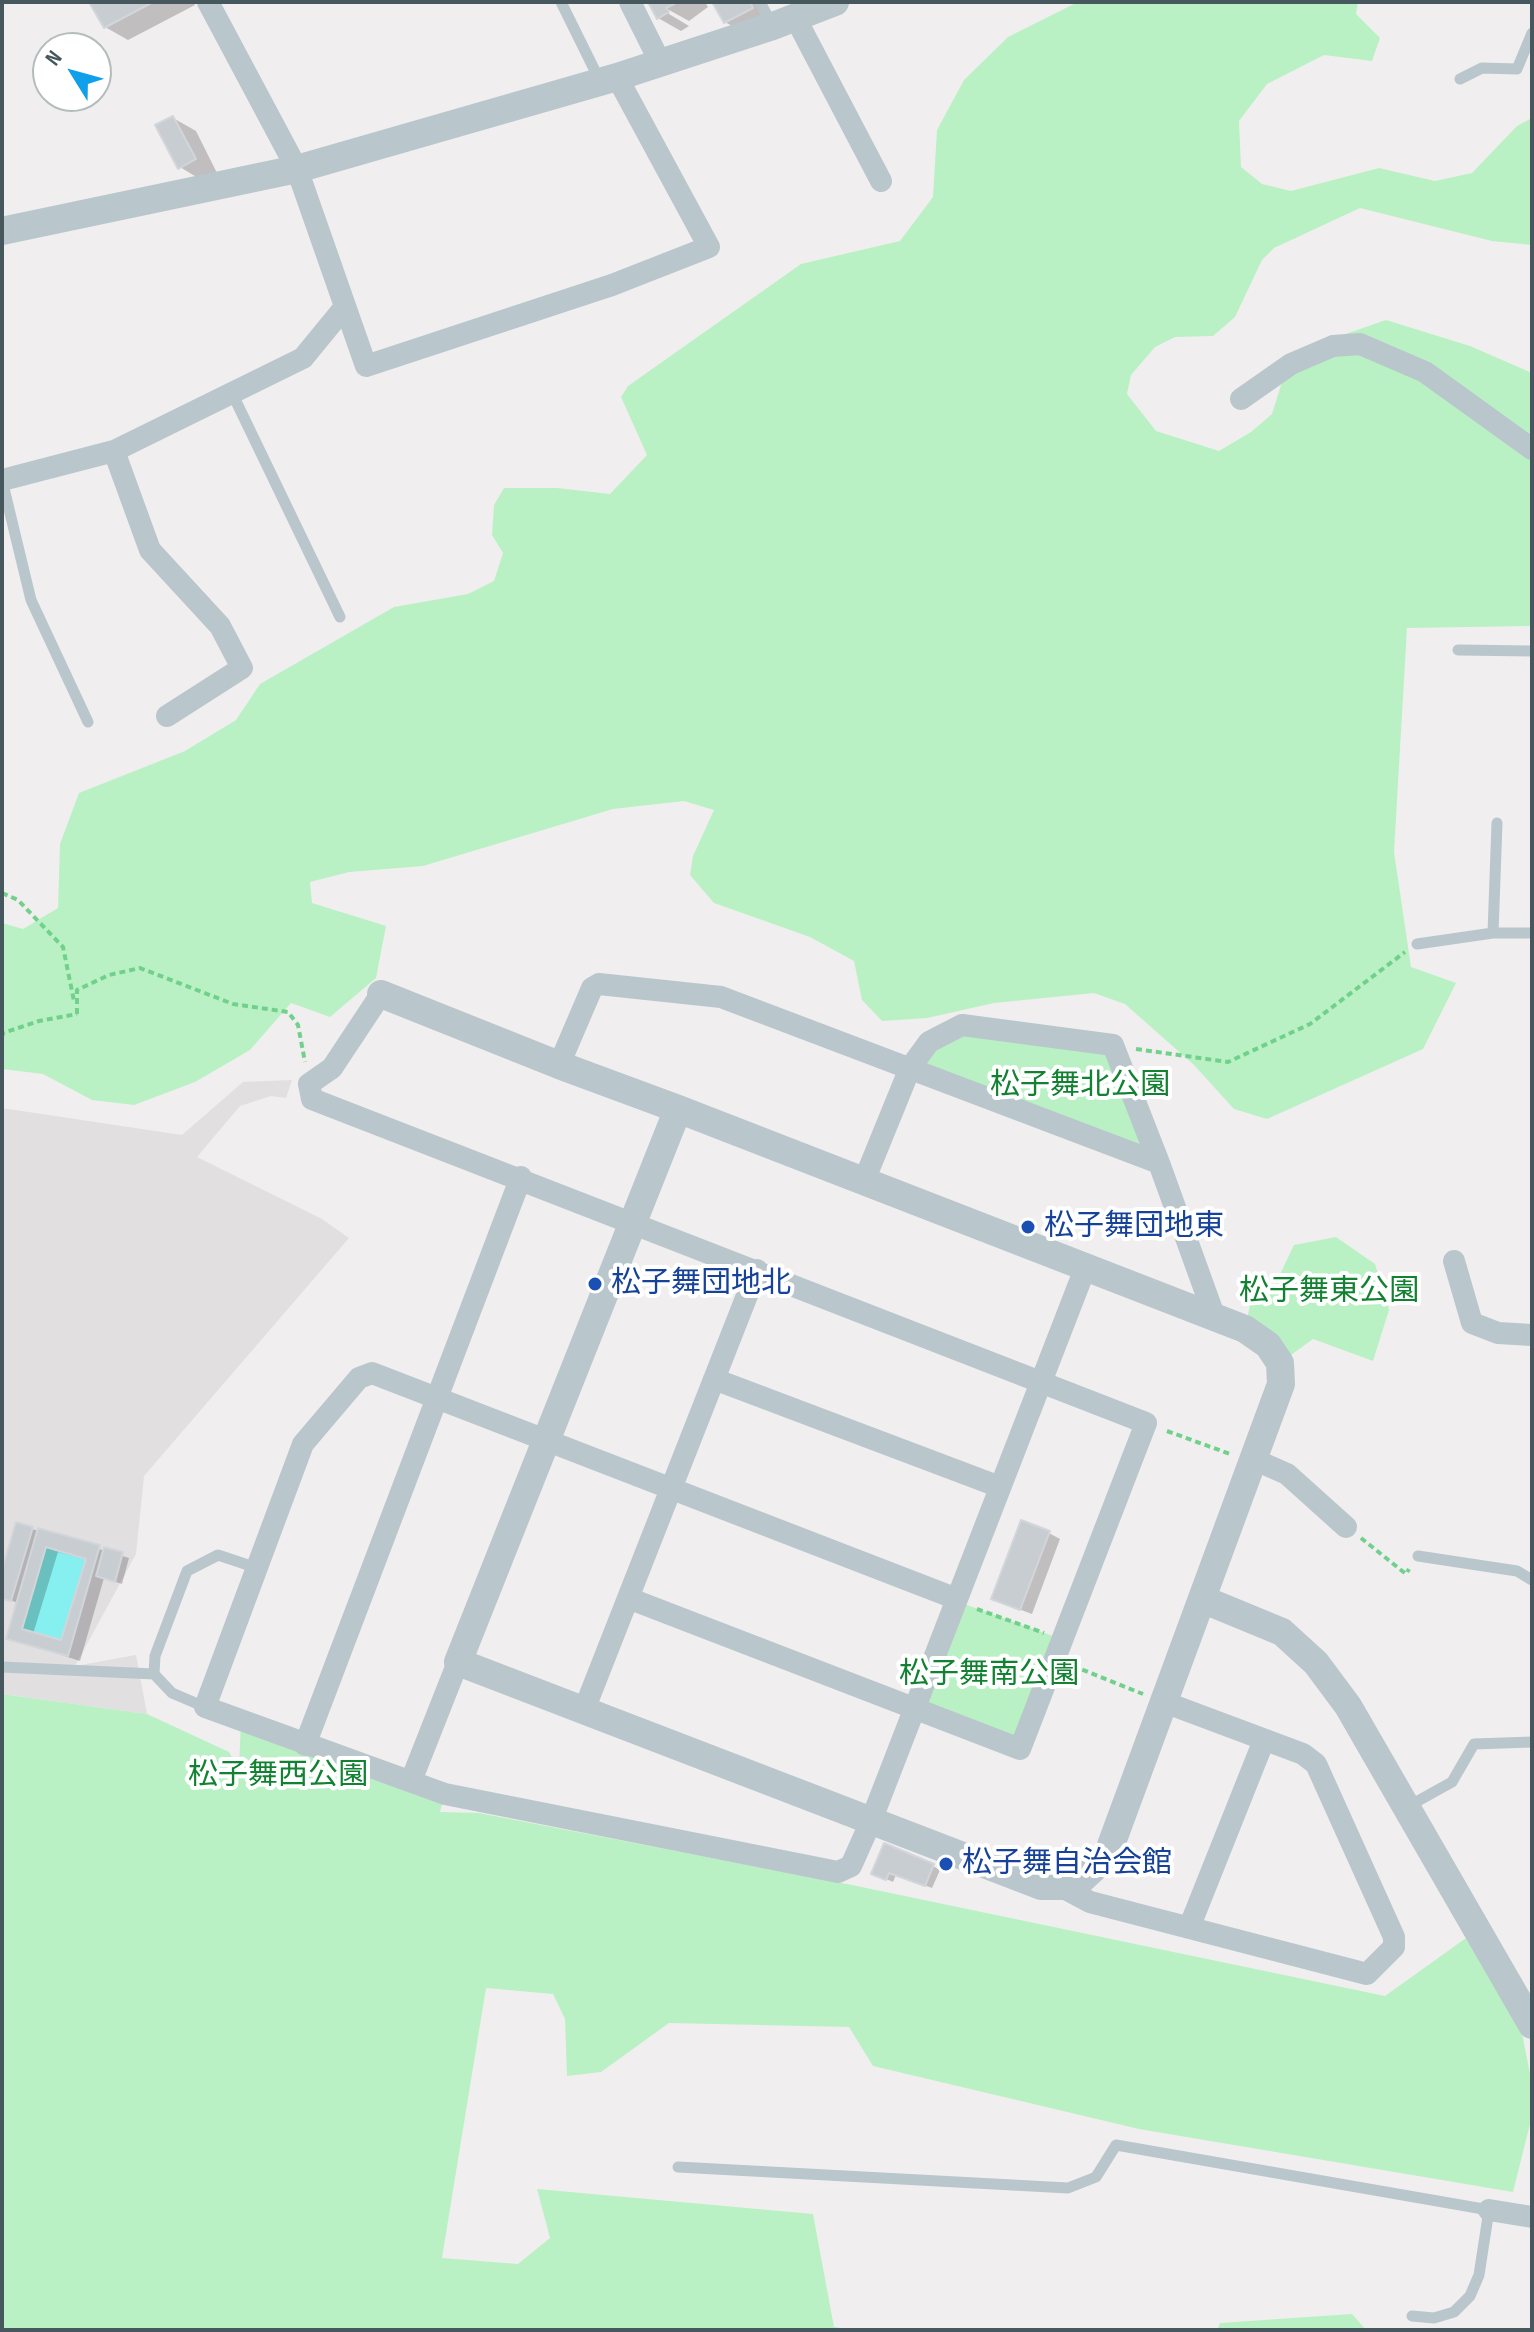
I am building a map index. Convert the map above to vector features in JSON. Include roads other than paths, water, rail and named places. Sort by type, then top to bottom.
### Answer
[{"type":"street","points":[[208,2],[297,169],[366,366],[612,285],[709,247],[609,79]]},
{"type":"street","points":[[630,2],[660,62]]},
{"type":"street","points":[[2,231],[297,169],[609,79],[776,16],[835,2]]},
{"type":"street","points":[[776,16],[881,181]]},
{"type":"street","points":[[2,480],[114,451],[303,358],[344,308]]},
{"type":"street","points":[[1241,399],[1291,364],[1333,346],[1360,344],[1425,372],[1532,449]]},
{"type":"street","points":[[114,451],[150,550],[220,626],[242,668],[167,716]]},
{"type":"street","points":[[559,1065],[592,988],[599,984],[721,997],[1159,1163]]},
{"type":"street","points":[[458,1662],[1041,1886],[1060,1886],[1081,1880],[1107,1856],[1281,1384],[1280,1363],[1268,1345],[1257,1337],[1215,1318],[381,994],[332,1068],[309,1084],[312,1099],[521,1177],[1146,1423],[1020,1749],[628,1598]]},
{"type":"street","points":[[864,1181],[910,1068],[929,1042],[962,1025],[1113,1045],[1215,1318]]},
{"type":"street","points":[[411,1781],[678,1109]]},
{"type":"street","points":[[305,1745],[521,1177]]},
{"type":"street","points":[[1454,1261],[1472,1323],[1498,1333],[1532,1335]]},
{"type":"street","points":[[956,1600],[372,1373],[359,1378],[303,1444],[205,1707],[445,1794],[838,1872],[851,1866],[871,1821],[1086,1266]]},
{"type":"street","points":[[584,1710],[757,1270]]},
{"type":"street","points":[[714,1379],[1000,1487]]},
{"type":"street","points":[[1253,1461],[1287,1474],[1346,1527]]},
{"type":"street","points":[[1202,1599],[1282,1632],[1316,1663],[1348,1706],[1532,2025]]},
{"type":"street","points":[[1060,1886],[1090,1902],[1367,1974],[1394,1947],[1394,1937],[1316,1764],[1303,1754],[1164,1702]]},
{"type":"street","points":[[1189,1928],[1264,1740]]},
{"type":"street","points":[[1489,2210],[1532,2217]]},
{"type":"lane","points":[[561,2],[609,79]]},
{"type":"lane","points":[[1460,79],[1482,68],[1517,69],[1532,33]]},
{"type":"lane","points":[[232,393],[340,617]]},
{"type":"lane","points":[[2,480],[31,600],[88,722]]},
{"type":"lane","points":[[1458,650],[1532,651]]},
{"type":"lane","points":[[1493,933],[1497,823]]},
{"type":"lane","points":[[1417,944],[1493,933],[1532,933]]},
{"type":"lane","points":[[154,1674],[155,1656],[187,1571],[218,1555],[257,1568]]},
{"type":"lane","points":[[1418,1556],[1517,1571],[1532,1580]]},
{"type":"lane","points":[[2,1667],[154,1674],[172,1693],[205,1707]]},
{"type":"lane","points":[[1407,1807],[1452,1782],[1474,1744],[1532,1742]]},
{"type":"lane","points":[[678,2167],[1068,2188],[1096,2177],[1116,2145],[1489,2210],[1479,2275],[1470,2296],[1454,2312],[1434,2318],[1412,2316]]},
{"type":"water","points":[[46,1547],[86,1559],[61,1640],[22,1629]]},
{"type":"place","name":"松子舞団地東","points":[[1028,1227]]},
{"type":"place","name":"松子舞団地北","points":[[595,1284]]},
{"type":"place","name":"松子舞自治会館","points":[[946,1864]]},
{"type":"park label","name":"松子舞北公園","points":[[1080,1086]]},
{"type":"park label","name":"松子舞東公園","points":[[1329,1292]]},
{"type":"park label","name":"松子舞南公園","points":[[989,1675]]},
{"type":"park label","name":"松子舞西公園","points":[[278,1776]]}]
